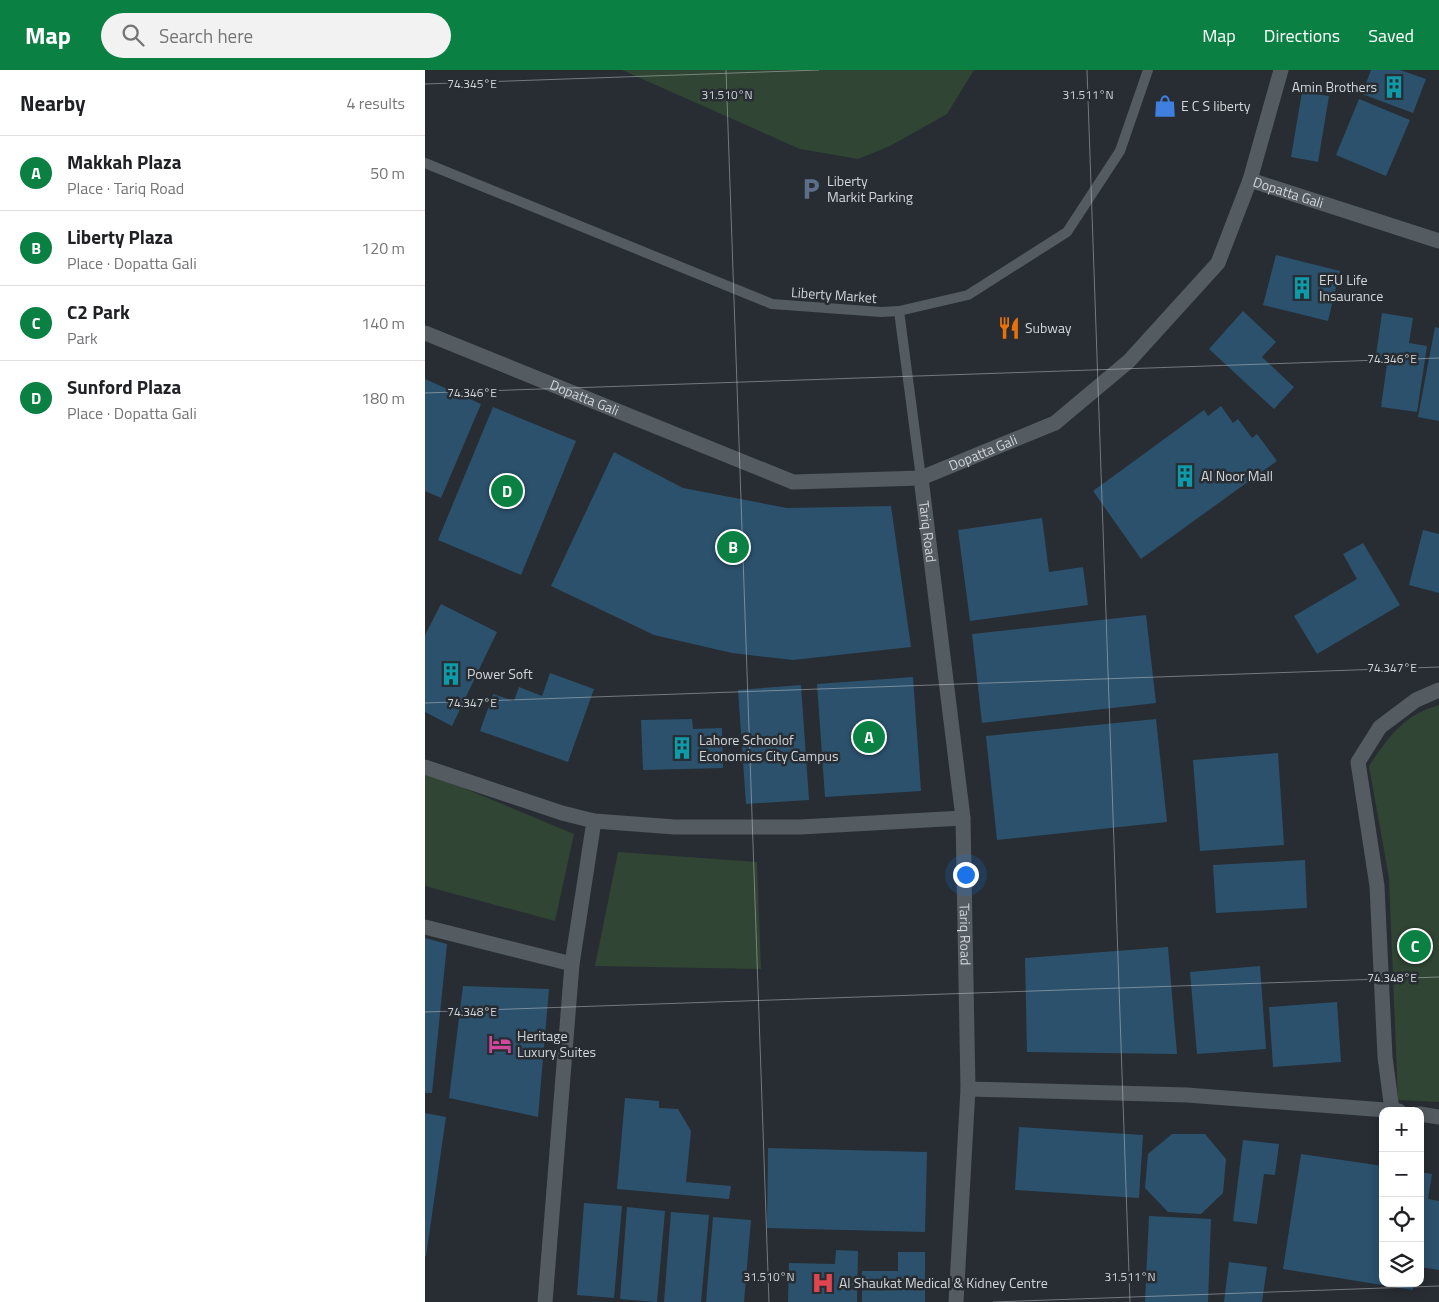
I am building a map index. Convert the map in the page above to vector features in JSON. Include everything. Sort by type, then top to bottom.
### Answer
[{"type":"street","points":[[1249,180],[1281,70]]},
{"type":"street","name":"Dopatta Gali","points":[[425,333],[793,482],[921,478],[1055,423],[1129,361],[1218,263],[1249,180],[1439,241]]},
{"type":"street","name":"Tariq Road","points":[[921,478],[963,818],[968,1089],[956,1302]]},
{"type":"street","points":[[1395,1107],[1385,1057],[1377,886],[1358,762],[1380,727],[1416,700],[1439,690]]},
{"type":"street","points":[[425,768],[562,814],[594,821],[675,827],[800,827],[908,823],[963,818]]},
{"type":"street","points":[[545,1302],[572,964],[594,821]]},
{"type":"street","points":[[425,926],[572,964]]},
{"type":"street","points":[[968,1089],[1187,1095],[1379,1109]]},
{"type":"street","points":[[1424,1114],[1439,1116]]},
{"type":"lane","name":"Liberty Market","points":[[425,163],[772,304],[881,312],[899,311],[968,295],[1067,232],[1119,151],[1148,70]]},
{"type":"lane","points":[[899,311],[921,478]]},
{"type":"green space","points":[[622,70],[974,70],[947,114],[890,146],[858,159],[800,149]]},
{"type":"green space","points":[[1439,705],[1439,1102],[1398,1100],[1389,878],[1369,766],[1390,737],[1406,721],[1426,709]]},
{"type":"green space","points":[[425,772],[574,834],[555,921],[425,886]]},
{"type":"green space","points":[[618,852],[757,862],[761,969],[595,966]]},
{"type":"building","name":"Amin Brothers","points":[[1371,70],[1400,70],[1426,79],[1413,113],[1362,94]]},
{"type":"building","points":[[1302,92],[1329,96],[1318,162],[1291,157]]},
{"type":"building","points":[[1359,99],[1410,120],[1386,176],[1336,155]]},
{"type":"building","name":"EFU Life Insaurance","points":[[1276,255],[1340,271],[1328,321],[1263,305]]},
{"type":"building","points":[[1243,311],[1276,342],[1262,357],[1294,387],[1274,409],[1209,349]]},
{"type":"building","points":[[1382,313],[1413,318],[1409,343],[1427,346],[1417,412],[1381,407],[1387,364],[1375,362]]},
{"type":"building","points":[[1435,327],[1439,328],[1439,421],[1418,417]]},
{"type":"building","points":[[425,379],[481,404],[441,498],[425,491]]},
{"type":"building","name":"Al Noor Mall","points":[[1221,406],[1233,423],[1238,419],[1252,438],[1257,434],[1277,461],[1141,559],[1093,491],[1204,410],[1208,416]]},
{"type":"building","points":[[493,407],[576,441],[521,575],[438,540]]},
{"type":"building","points":[[614,452],[683,488],[787,508],[891,506],[911,647],[793,660],[732,653],[654,635],[551,586]]},
{"type":"building","points":[[1042,518],[1049,572],[1083,567],[1088,605],[970,621],[958,530]]},
{"type":"building","points":[[1423,530],[1439,534],[1439,593],[1409,585]]},
{"type":"building","points":[[1363,543],[1400,605],[1317,654],[1294,616],[1357,579],[1343,554]]},
{"type":"building","name":"Power Soft","points":[[441,604],[497,632],[452,726],[425,712],[425,635]]},
{"type":"building","points":[[1146,615],[1156,703],[982,723],[972,634]]},
{"type":"building","points":[[550,673],[594,689],[568,762],[480,731],[493,694],[514,701],[519,687],[542,696]]},
{"type":"building","points":[[913,677],[921,791],[825,797],[817,684]]},
{"type":"building","points":[[801,685],[809,800],[746,804],[738,690]]},
{"type":"building","name":"Lahore Schoolof Economics City Campus","points":[[692,719],[693,729],[722,728],[723,768],[643,770],[641,720]]},
{"type":"building","points":[[1156,719],[1167,822],[997,840],[986,736]]},
{"type":"building","points":[[1278,753],[1284,845],[1200,851],[1193,760]]},
{"type":"building","points":[[1305,860],[1307,908],[1216,913],[1213,865]]},
{"type":"building","points":[[425,938],[447,944],[432,1093],[425,1093]]},
{"type":"building","points":[[1168,947],[1177,1054],[1027,1052],[1025,958]]},
{"type":"building","points":[[1260,966],[1266,1049],[1197,1054],[1190,972]]},
{"type":"building","name":"Heritage Luxury Suites","points":[[463,986],[549,989],[538,1117],[449,1098]]},
{"type":"building","points":[[1337,1002],[1341,1062],[1273,1067],[1269,1007]]},
{"type":"building","points":[[625,1098],[659,1101],[659,1108],[678,1109],[691,1131],[686,1182],[731,1186],[729,1199],[617,1189]]},
{"type":"building","points":[[425,1113],[446,1117],[426,1256],[425,1256]]},
{"type":"building","points":[[1019,1127],[1143,1135],[1139,1198],[1015,1190]]},
{"type":"building","points":[[1172,1134],[1205,1134],[1226,1159],[1223,1193],[1201,1214],[1168,1212],[1145,1188],[1148,1154]]},
{"type":"building","points":[[1243,1140],[1279,1144],[1275,1175],[1264,1174],[1257,1224],[1233,1221]]},
{"type":"building","points":[[768,1148],[927,1152],[925,1232],[767,1228]]},
{"type":"building","points":[[1301,1154],[1379,1165],[1379,1285],[1283,1269]]},
{"type":"building","points":[[1424,1173],[1432,1174],[1428,1199],[1439,1201],[1439,1270],[1424,1268]]},
{"type":"building","points":[[584,1203],[622,1206],[614,1298],[577,1295]]},
{"type":"building","points":[[627,1207],[665,1211],[657,1302],[620,1299]]},
{"type":"building","points":[[671,1212],[709,1215],[701,1302],[664,1302]]},
{"type":"building","points":[[1149,1216],[1211,1219],[1208,1302],[1145,1302]]},
{"type":"building","points":[[713,1217],[751,1220],[744,1302],[706,1302]]},
{"type":"building","name":"Al Shaukat Medical & Kidney Centre","points":[[836,1250],[858,1251],[857,1302],[788,1302],[789,1263],[835,1264]]},
{"type":"building","points":[[898,1252],[925,1252],[925,1302],[862,1302],[862,1271],[898,1271]]},
{"type":"building","points":[[1229,1262],[1267,1267],[1262,1302],[1224,1302]]},
{"type":"building","points":[[1394,1287],[1413,1287],[1413,1290]]},
{"type":"place","name":"Amin Brothers","points":[[1394,87]]},
{"type":"place","name":"E C S liberty","points":[[1165,106]]},
{"type":"place","name":"Liberty Markit Parking","points":[[811,189]]},
{"type":"place","name":"EFU Life Insaurance","points":[[1302,288]]},
{"type":"place","name":"Subway","points":[[1009,328]]},
{"type":"place","name":"Al Noor Mall","points":[[1185,476]]},
{"type":"place","name":"Sunford Plaza","points":[[507,491]]},
{"type":"place","name":"Liberty Plaza","points":[[733,547]]},
{"type":"place","name":"Power Soft","points":[[451,674]]},
{"type":"place","name":"Makkah Plaza","points":[[869,737]]},
{"type":"place","name":"Lahore Schoolof Economics City Campus","points":[[682,748]]},
{"type":"place","name":"C2 Park","points":[[1415,946]]},
{"type":"place","name":"Heritage Luxury Suites","points":[[500,1044]]},
{"type":"place","name":"Al Shaukat Medical & Kidney Centre","points":[[823,1283]]}]
